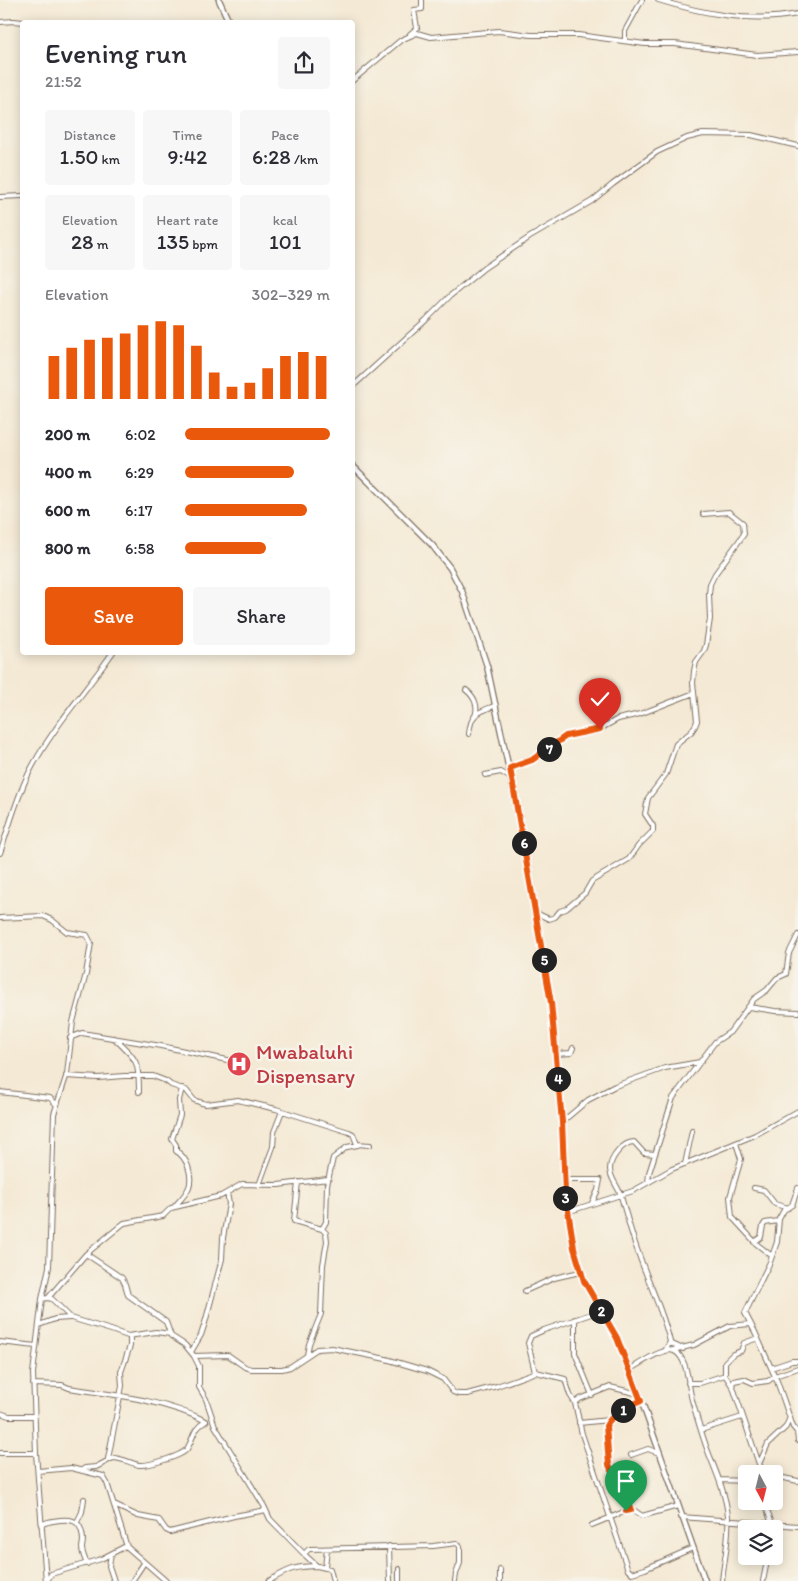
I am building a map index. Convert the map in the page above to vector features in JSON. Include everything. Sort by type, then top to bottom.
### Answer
[{"type":"street","points":[[219,0],[228,20]]},
{"type":"street","points":[[408,36],[417,28],[414,11],[422,9],[422,0]]},
{"type":"street","points":[[625,41],[625,31],[642,0]]},
{"type":"street","points":[[658,0],[727,17],[768,18],[798,14]]},
{"type":"street","points":[[0,22],[14,20],[20,21]]},
{"type":"street","points":[[355,78],[400,40],[418,33],[432,37],[499,32],[531,35],[578,35],[645,44],[675,44],[762,55],[798,52]]},
{"type":"street","points":[[355,384],[450,296],[484,268],[530,237],[592,201],[657,152],[687,138],[704,134],[751,135],[798,146]]},
{"type":"street","points":[[0,197],[20,196]]},
{"type":"street","points":[[355,467],[432,545],[450,568],[462,591],[481,645],[510,768],[551,1003],[562,1122],[567,1212],[580,1272],[591,1296],[617,1338],[639,1394],[705,1581]]},
{"type":"street","points":[[536,913],[548,919],[555,917],[560,911],[566,909],[585,893],[592,880],[629,859],[639,845],[653,831],[653,826],[645,814],[648,798],[666,774],[676,744],[695,726],[695,667],[705,648],[710,619],[710,584],[715,574],[744,535],[742,523],[729,512],[703,514]]},
{"type":"street","points":[[0,852],[27,777],[36,758],[111,655]]},
{"type":"street","points":[[466,690],[472,695],[477,710],[470,722],[469,734]]},
{"type":"street","points":[[510,768],[532,760],[566,736],[596,731],[618,719],[640,714],[694,692]]},
{"type":"street","points":[[475,716],[496,705]]},
{"type":"street","points":[[485,775],[501,772],[511,778]]},
{"type":"street","points":[[0,918],[43,916],[52,920],[67,932],[84,934],[89,938],[90,943],[86,974],[70,1038],[66,1076],[56,1104],[52,1129],[53,1172],[49,1267],[42,1299],[33,1384],[36,1453],[46,1581]]},
{"type":"street","points":[[648,1182],[649,1172],[670,1102],[715,1042],[728,1034],[754,998],[764,993],[777,978],[786,974],[789,953],[798,935]]},
{"type":"street","points":[[749,1007],[798,1012]]},
{"type":"street","points":[[70,1038],[77,1033],[82,1033],[232,1061]]},
{"type":"street","points":[[114,1038],[135,1060],[139,1092]]},
{"type":"street","points":[[556,1054],[571,1053],[573,1048]]},
{"type":"street","points":[[562,1122],[588,1100],[615,1086],[665,1068],[700,1062]]},
{"type":"street","points":[[66,1076],[98,1078],[138,1075],[155,1077],[166,1081],[171,1086],[182,1088],[196,1101],[203,1104],[235,1099],[351,1133],[356,1143],[360,1145]]},
{"type":"street","points":[[48,1298],[86,1254],[123,1224],[162,1216],[173,1208],[186,1194],[190,1184],[187,1161],[176,1151],[176,1146],[172,1139],[180,1115],[179,1103],[182,1088]]},
{"type":"street","points":[[0,1092],[50,1098],[56,1104]]},
{"type":"street","points":[[567,1212],[620,1195],[685,1164],[760,1132],[798,1111]]},
{"type":"street","points":[[259,1185],[273,1147],[274,1132],[282,1112]]},
{"type":"street","points":[[685,1164],[692,1131]]},
{"type":"street","points":[[655,1154],[644,1153],[634,1142],[629,1142],[613,1161],[610,1169],[662,1316],[670,1343],[665,1351]]},
{"type":"street","points":[[736,1143],[741,1159],[730,1197],[732,1217],[756,1244],[772,1256]]},
{"type":"street","points":[[322,1230],[326,1222],[328,1179],[334,1156],[348,1147],[370,1145]]},
{"type":"street","points":[[173,1208],[227,1193],[242,1184],[278,1185],[328,1179]]},
{"type":"street","points":[[564,1180],[599,1180],[598,1190],[592,1203]]},
{"type":"street","points":[[298,1182],[294,1221],[322,1230],[326,1233],[327,1241],[323,1264],[321,1314],[309,1344],[307,1355]]},
{"type":"street","points":[[754,1188],[764,1190],[774,1204],[788,1208]]},
{"type":"street","points":[[798,1188],[792,1205],[783,1211],[778,1221],[777,1242],[772,1256],[745,1311],[745,1315],[772,1368],[797,1432],[798,1441]]},
{"type":"street","points":[[193,1354],[205,1323],[222,1259],[223,1238],[229,1204],[227,1193]]},
{"type":"street","points":[[754,1241],[761,1237],[765,1223],[778,1221]]},
{"type":"street","points":[[86,1254],[122,1278],[128,1295],[166,1322],[170,1334]]},
{"type":"street","points":[[525,1291],[554,1278],[580,1272]]},
{"type":"street","points":[[42,1299],[54,1300],[70,1318]]},
{"type":"street","points":[[535,1372],[528,1339],[544,1330],[575,1319],[591,1314],[604,1315]]},
{"type":"street","points":[[39,1325],[55,1319],[70,1318],[130,1337],[156,1332],[170,1334],[186,1345],[199,1366],[199,1386],[206,1399],[215,1426],[266,1510],[270,1520],[316,1565],[331,1570],[333,1581]]},
{"type":"street","points":[[575,1319],[575,1353],[592,1395]]},
{"type":"street","points":[[629,1370],[665,1351],[683,1349],[707,1340],[728,1327],[750,1324]]},
{"type":"street","points":[[107,1460],[122,1386],[121,1372],[130,1346],[130,1337]]},
{"type":"street","points":[[758,1338],[744,1343],[741,1351],[733,1354],[725,1361],[726,1375],[732,1386],[759,1464]]},
{"type":"street","points":[[0,1342],[36,1346]]},
{"type":"street","points":[[670,1343],[683,1349]]},
{"type":"street","points":[[193,1354],[228,1355],[245,1367],[254,1370],[286,1368],[317,1349],[332,1348],[386,1359],[436,1374],[443,1379],[453,1392],[458,1394],[467,1394],[497,1386],[535,1372],[565,1378],[570,1395],[576,1403],[578,1422],[630,1572],[645,1569],[694,1548]]},
{"type":"street","points":[[671,1350],[683,1360],[701,1430],[720,1480],[727,1507],[728,1521],[722,1581]]},
{"type":"street","points":[[772,1368],[792,1361],[798,1361]]},
{"type":"street","points":[[732,1386],[736,1380],[746,1379],[754,1383],[769,1380],[798,1368]]},
{"type":"street","points":[[688,1383],[699,1384],[726,1375]]},
{"type":"street","points":[[33,1384],[62,1385],[69,1388],[119,1395],[179,1410],[206,1421]]},
{"type":"street","points":[[576,1403],[580,1399],[610,1387],[639,1394]]},
{"type":"street","points":[[578,1422],[609,1420],[626,1408],[641,1401]]},
{"type":"street","points":[[0,1414],[35,1416]]},
{"type":"street","points":[[82,1470],[96,1467],[107,1460],[117,1458],[139,1465],[148,1465],[181,1454],[186,1450],[196,1429],[212,1417]]},
{"type":"street","points":[[701,1430],[742,1417]]},
{"type":"street","points":[[759,1464],[768,1444],[786,1427],[790,1417]]},
{"type":"street","points":[[609,1420],[606,1428],[609,1465],[631,1510],[642,1516],[678,1506]]},
{"type":"street","points":[[631,1455],[646,1449],[654,1450],[659,1454]]},
{"type":"street","points":[[0,1453],[36,1453]]},
{"type":"street","points":[[38,1471],[71,1468],[104,1477],[126,1546],[166,1581]]},
{"type":"street","points":[[783,1478],[798,1481]]},
{"type":"street","points":[[720,1480],[738,1481]]},
{"type":"street","points":[[84,1499],[82,1512],[77,1522],[83,1540],[82,1548],[87,1564]]},
{"type":"street","points":[[114,1505],[138,1516],[159,1520],[166,1530],[170,1532],[266,1510]]},
{"type":"street","points":[[592,1525],[631,1510]]},
{"type":"street","points":[[41,1517],[47,1522]]},
{"type":"street","points":[[681,1517],[738,1522]]},
{"type":"street","points":[[41,1525],[47,1522],[68,1519],[77,1522]]},
{"type":"street","points":[[783,1526],[798,1526]]},
{"type":"street","points":[[304,1554],[309,1550],[458,1544],[460,1546],[460,1563],[455,1581]]},
{"type":"street","points":[[46,1581],[51,1574],[87,1564],[126,1546]]},
{"type":"street","points":[[389,1546],[390,1581]]},
{"type":"street","points":[[323,1567],[327,1549]]},
{"type":"street","points":[[111,1554],[109,1564],[114,1581]]},
{"type":"street","points":[[132,1581],[144,1563]]},
{"type":"street","points":[[763,1581],[766,1565]]},
{"type":"street","points":[[269,1581],[290,1569],[304,1566],[323,1567]]},
{"type":"street","points":[[399,1569],[399,1581]]},
{"type":"street","points":[[500,1570],[500,1581]]},
{"type":"street","points":[[45,1571],[51,1574]]},
{"type":"place","name":"Mwabaluhi Dispensary","points":[[239,1064]]},
{"type":"route","points":[[600,729],[566,736],[532,760],[510,768],[551,1003],[562,1122],[565,1192],[574,1248],[584,1281],[617,1338],[641,1401],[630,1405],[614,1416],[606,1426],[608,1461],[631,1510],[626,1511]]}]
